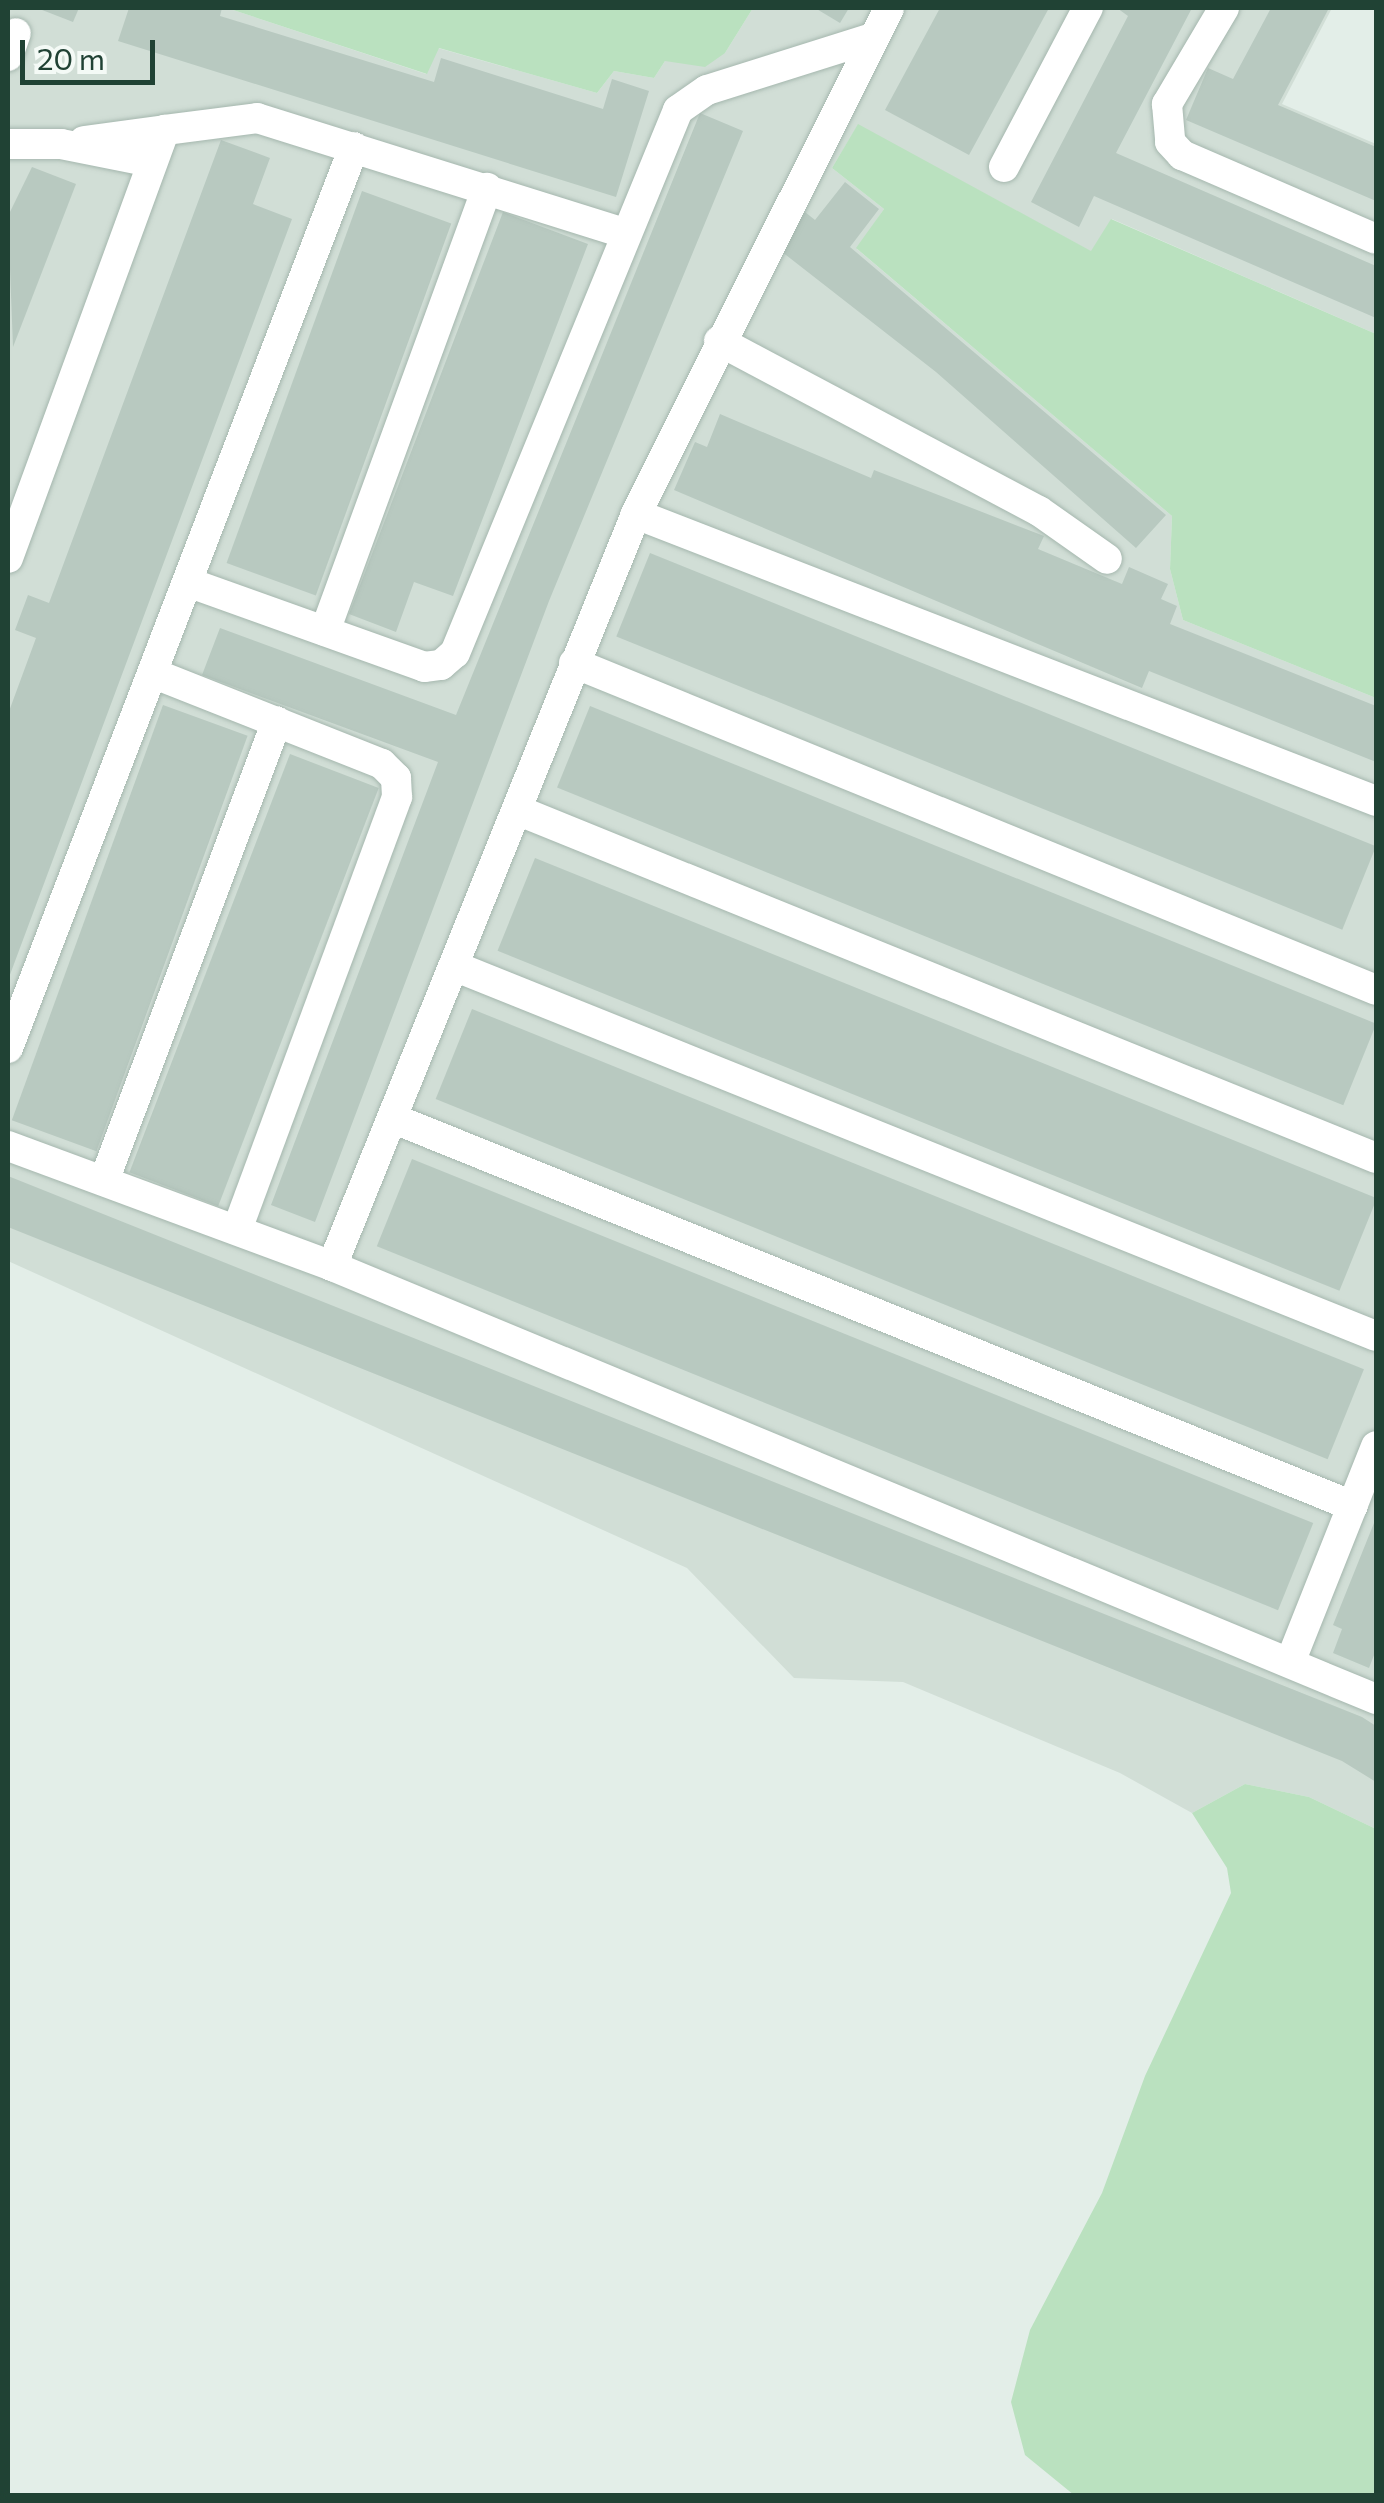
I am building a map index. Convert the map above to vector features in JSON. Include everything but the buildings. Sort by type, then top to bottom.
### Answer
[{"type":"lane","points":[[332,1266],[636,514],[718,341],[889,8]]},
{"type":"lane","points":[[1004,167],[1088,8]]},
{"type":"lane","points":[[1224,8],[1166,104],[1170,142],[1182,154],[1376,239]]},
{"type":"lane","points":[[190,582],[424,667],[455,654],[667,127],[690,98],[872,38]]},
{"type":"lane","points":[[8,144],[61,144],[257,118],[623,233]]},
{"type":"lane","points":[[8,558],[165,130]]},
{"type":"lane","points":[[61,144],[151,162]]},
{"type":"lane","points":[[8,1048],[156,674],[354,146]]},
{"type":"lane","points":[[325,631],[487,188]]},
{"type":"lane","points":[[718,341],[1038,511],[1106,559]]},
{"type":"lane","points":[[636,514],[1376,801]]},
{"type":"lane","points":[[574,662],[1376,990]]},
{"type":"lane","points":[[156,674],[382,764],[396,778],[397,797],[236,1230]]},
{"type":"lane","points":[[104,1181],[277,721]]},
{"type":"lane","points":[[517,810],[1376,1158]]},
{"type":"lane","points":[[454,966],[1376,1336]]},
{"type":"lane","points":[[392,1118],[1353,1506]]},
{"type":"lane","points":[[8,1146],[332,1266],[1292,1660],[1376,1699]]},
{"type":"lane","points":[[1292,1660],[1376,1446]]},
{"type":"shaded area","points":[[8,8],[227,8],[426,74],[438,48],[597,93],[614,71],[654,78],[665,61],[725,53],[753,8],[1332,8],[1282,104],[1376,144],[1376,334],[1112,219],[1092,252],[858,125],[832,168],[884,209],[857,249],[1172,516],[1170,569],[1183,620],[1376,698],[1376,1829],[1309,1797],[1245,1784],[1192,1813],[1120,1773],[903,1682],[794,1678],[687,1568],[8,1261]]},
{"type":"green space","points":[[227,8],[753,8],[725,53],[705,67],[665,61],[654,78],[614,71],[597,93],[439,48],[427,74]]},
{"type":"green space","points":[[858,124],[1091,251],[1111,219],[1376,334],[1376,698],[1183,620],[1170,569],[1172,516],[856,248],[884,209],[832,168]]},
{"type":"green space","points":[[1245,1784],[1309,1797],[1376,1829],[1376,2495],[1074,2495],[1025,2455],[1011,2402],[1030,2330],[1102,2193],[1145,2076],[1231,1893],[1227,1868],[1192,1813]]}]
